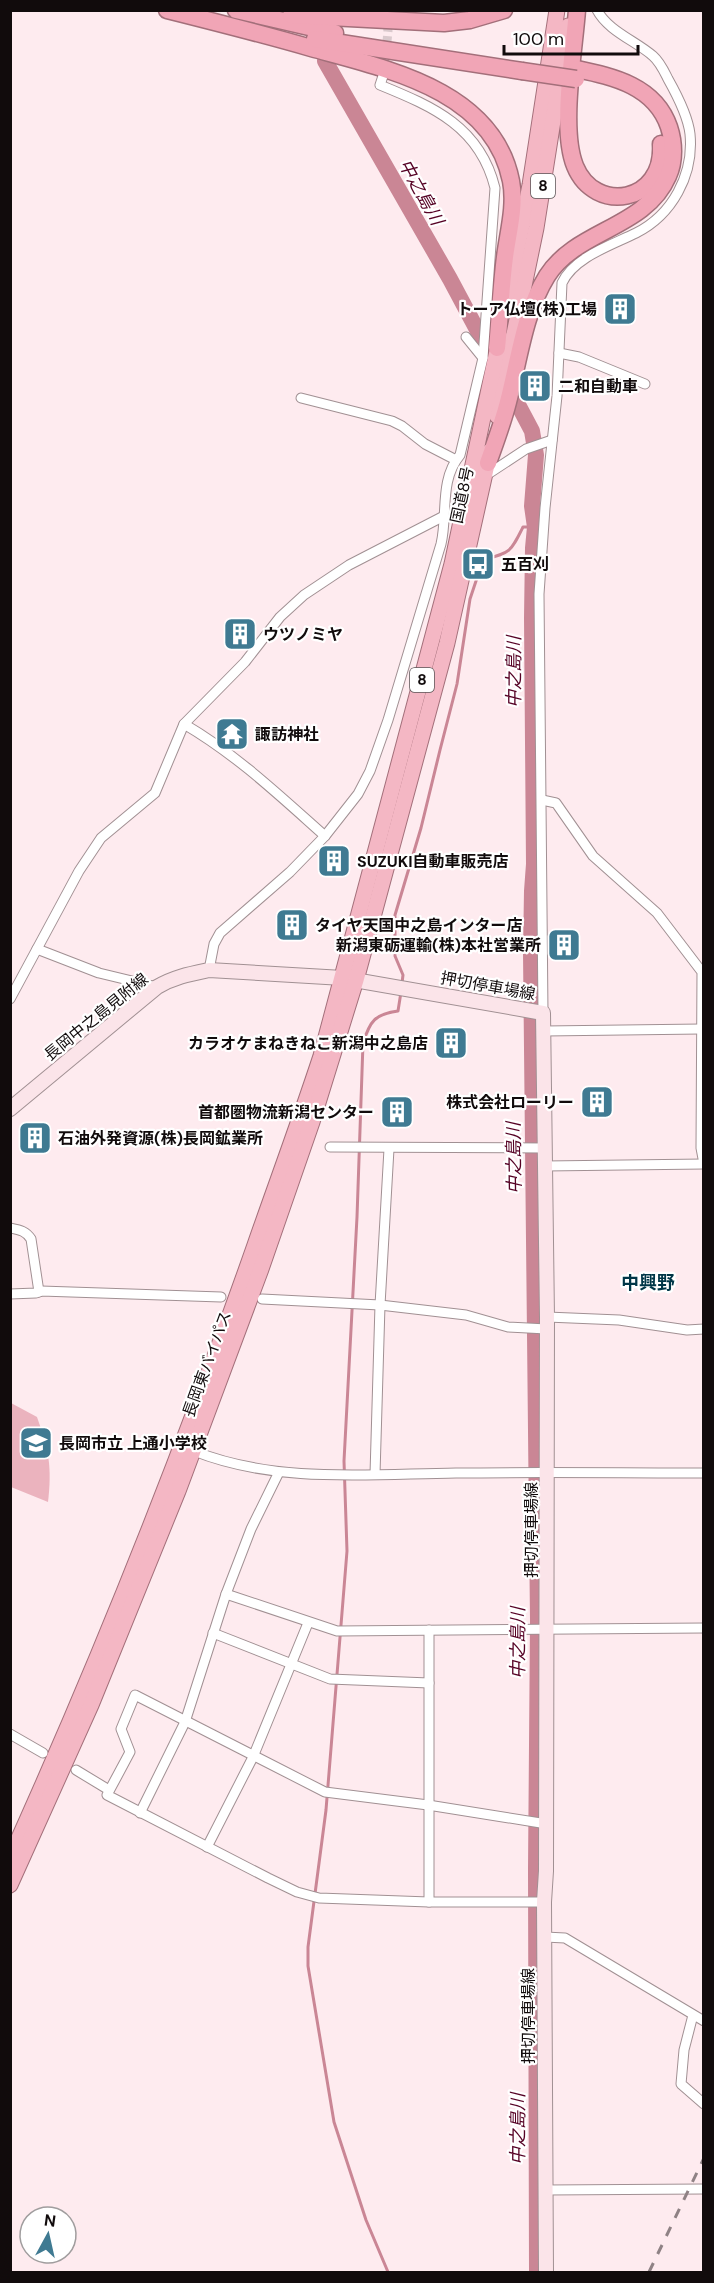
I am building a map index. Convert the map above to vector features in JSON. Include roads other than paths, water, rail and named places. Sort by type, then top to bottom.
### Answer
[{"type":"highway","points":[[166,10],[239,17],[523,66],[618,79],[653,99],[667,122],[671,134],[672,164],[660,192],[642,211],[575,247],[551,271],[507,359]]},
{"type":"highway","points":[[239,17],[438,23],[470,20],[504,10]]},
{"type":"highway","name":"国道8号","points":[[507,359],[530,185],[557,10]]},
{"type":"highway","name":"国道8号","points":[[350,979],[458,537],[491,380],[507,359],[546,170],[571,10]]},
{"type":"highway","points":[[577,10],[569,107],[570,148],[575,166],[585,183],[602,193],[620,196],[644,190],[653,180],[662,157],[659,134],[652,116],[638,100],[623,91],[577,74]]},
{"type":"highway","points":[[239,17],[430,86],[459,104],[496,142],[508,170],[512,200],[505,398],[486,469]]},
{"type":"highway","name":"国道8号","points":[[350,979],[447,642],[486,469]]},
{"type":"highway","name":"長岡東バイパス","points":[[10,1885],[91,1705],[194,1451],[301,1157],[350,979]]},
{"type":"highway","name":"長岡東バイパス","points":[[10,1858],[119,1608],[188,1433],[350,979]]},
{"type":"main road","name":"長岡中之島見附線","points":[[10,1109],[157,987],[182,975],[209,970],[350,979]]},
{"type":"main road","name":"押切停車場線","points":[[350,979],[543,1013],[547,1323],[540,1472],[548,1629],[547,1824],[544,1902],[546,2272]]},
{"type":"street","points":[[543,1013],[539,594],[559,353],[562,283],[565,275],[582,262],[650,224],[670,206],[681,189],[690,146],[687,121],[659,62],[607,23],[597,10]]},
{"type":"street","points":[[209,970],[214,945],[220,933],[290,872],[325,836],[358,794],[370,771],[388,720],[445,526],[445,492],[456,460],[460,455],[483,358],[495,188],[491,170],[482,153],[465,132],[434,110],[380,86],[384,73]]},
{"type":"street","points":[[466,337],[483,358]]},
{"type":"street","points":[[559,353],[579,357],[645,384]]},
{"type":"street","points":[[301,398],[392,421],[425,444],[456,460]]},
{"type":"street","points":[[486,469],[552,440]]},
{"type":"street","points":[[10,999],[79,871],[101,838],[106,831],[154,793],[184,724],[245,662],[280,617],[304,595],[349,565],[444,516]]},
{"type":"street","points":[[413,638],[432,643]]},
{"type":"street","points":[[184,724],[216,743],[243,764],[325,836]]},
{"type":"street","points":[[542,800],[556,803],[593,856],[657,913],[703,973],[701,1148],[704,1164],[545,1166]]},
{"type":"street","points":[[37,949],[99,973],[157,987]]},
{"type":"street","points":[[545,1031],[701,1029]]},
{"type":"street","points":[[330,1147],[545,1148]]},
{"type":"street","points":[[375,1474],[389,1149]]},
{"type":"street","points":[[10,1228],[22,1230],[31,1239],[39,1292]]},
{"type":"street","points":[[10,1294],[39,1292],[221,1297]]},
{"type":"street","points":[[262,1299],[381,1305],[465,1315],[508,1327],[619,1320],[687,1330],[704,1329]]},
{"type":"street","points":[[194,1451],[248,1468],[279,1472],[704,1473]]},
{"type":"street","points":[[140,1813],[185,1722],[226,1594],[250,1529],[279,1472]]},
{"type":"street","points":[[226,1594],[337,1631],[704,1628],[704,1624]]},
{"type":"street","points":[[207,1847],[253,1757],[308,1623]]},
{"type":"street","points":[[429,1630],[429,1902]]},
{"type":"street","points":[[213,1633],[330,1679],[429,1683]]},
{"type":"street","points":[[544,1902],[429,1902],[333,1899],[311,1896],[268,1878],[106,1796],[130,1752],[121,1729],[135,1695],[325,1792],[428,1805],[547,1824]]},
{"type":"street","points":[[10,1734],[43,1752]]},
{"type":"street","points":[[76,1770],[109,1790]]},
{"type":"street","points":[[545,1937],[565,1938],[704,2022]]},
{"type":"street","points":[[693,2015],[684,2050],[681,2084],[704,2104]]},
{"type":"street","points":[[546,2190],[704,2189]]},
{"type":"waterway","name":"中之島川","points":[[325,61],[450,279],[490,354]]},
{"type":"waterway","name":"中之島川","points":[[506,382],[532,431],[536,455],[532,506],[535,527],[532,618],[534,864],[531,953],[538,1621],[537,2272]]},
{"type":"waterway","points":[[402,983],[403,975],[395,956],[395,915],[421,828],[457,684],[470,599],[483,560],[509,550],[523,527],[535,527]]},
{"type":"waterway","points":[[388,2272],[366,2220],[334,2122],[308,1966],[308,1947],[326,1810],[347,1551],[344,1461],[357,1217],[363,1043],[374,1020],[384,1014],[398,1011],[401,992]]},
{"type":"tunnel","points":[[384,72],[388,31],[386,17]]},
{"type":"railway","points":[[649,2272],[704,2158]]},
{"type":"place","name":"トーア仏壇(株)工場","points":[[620,309]]},
{"type":"place","name":"二和自動車","points":[[535,386]]},
{"type":"place","name":"五百刈","points":[[478,564]]},
{"type":"place","name":"ウツノミヤ","points":[[240,634]]},
{"type":"place","name":"諏訪神社","points":[[232,734]]},
{"type":"place","name":"SUZUKI自動車販売店","points":[[334,861]]},
{"type":"place","name":"タイヤ天国中之島インター店","points":[[292,925]]},
{"type":"place","name":"新潟東砺運輸(株)本社営業所","points":[[564,945]]},
{"type":"place","name":"カラオケまねきねこ新潟中之島店","points":[[451,1043]]},
{"type":"place","name":"株式会社ローリー","points":[[597,1102]]},
{"type":"place","name":"首都圏物流新潟センター","points":[[397,1112]]},
{"type":"place","name":"石油外発資源(株)長岡鉱業所","points":[[35,1138]]},
{"type":"place","name":"長岡市立 上通小学校","points":[[36,1443]]},
{"type":"district","name":"中興野","points":[[648,1283]]}]
